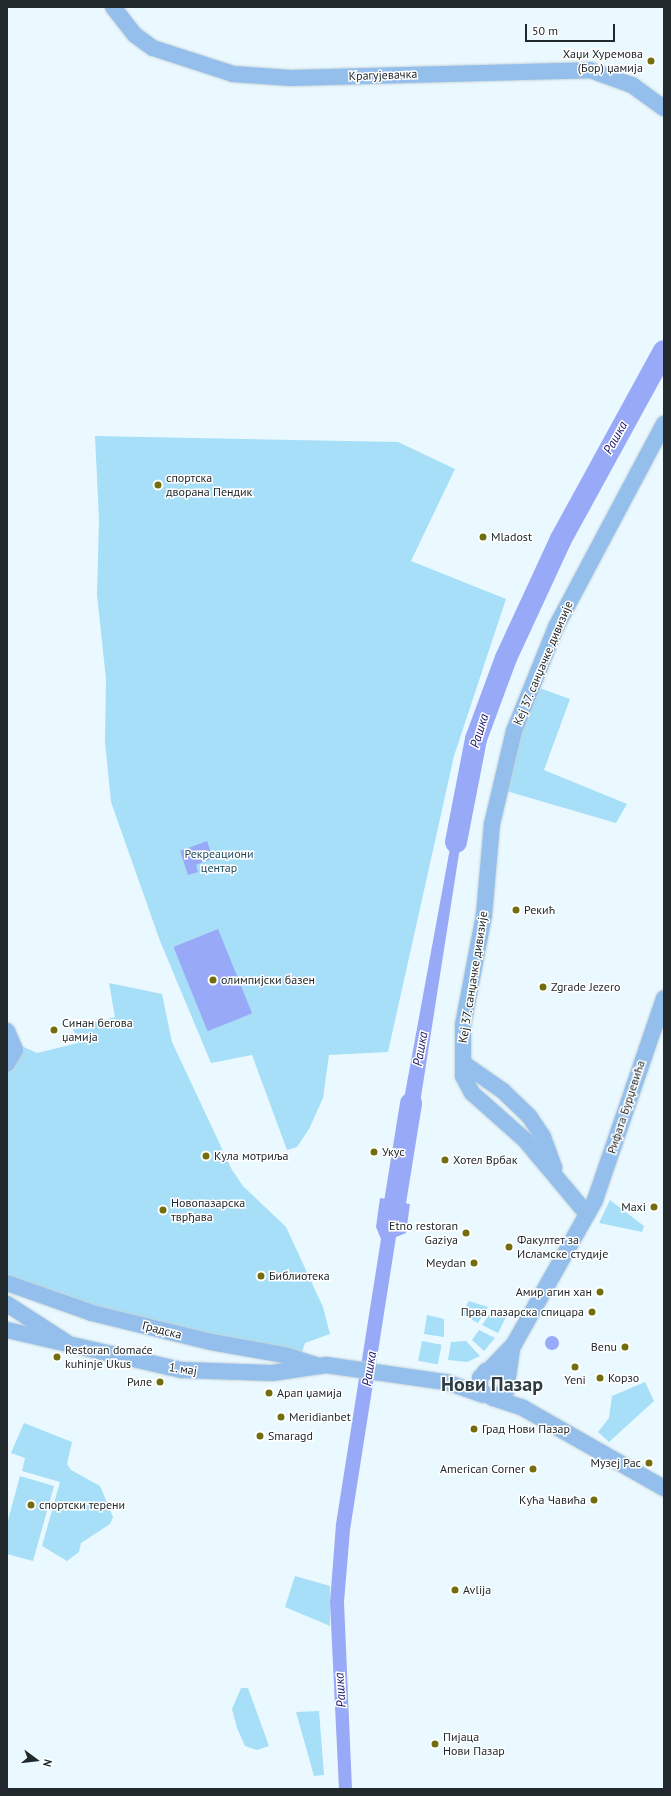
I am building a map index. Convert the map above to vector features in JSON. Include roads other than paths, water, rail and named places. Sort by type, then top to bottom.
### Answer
[{"type":"street","name":"Крагујевачка","points":[[114,9],[135,35],[153,48],[233,74],[291,78],[590,70],[632,85],[664,108]]},
{"type":"street","name":"Кеј 37. санџачке дивизије","points":[[556,1173],[516,1132],[481,1104],[463,1076],[463,1025],[484,915],[492,824],[514,731],[556,627],[664,424]]},
{"type":"street","name":"Рифата Бурџевића","points":[[486,1372],[514,1344],[599,1191],[664,998]]},
{"type":"street","points":[[7,1064],[16,1050],[11,1037]]},
{"type":"street","points":[[463,1063],[503,1091],[529,1116],[543,1137],[556,1173],[587,1214]]},
{"type":"street","name":"Градска","points":[[10,1288],[92,1312],[211,1342],[293,1357],[319,1366]]},
{"type":"street","points":[[7,1304],[71,1346]]},
{"type":"street","name":"1. мај","points":[[7,1330],[71,1346],[206,1372],[272,1373],[319,1366],[361,1370],[391,1376],[446,1382]]},
{"type":"street","name":"Рифата Бурџевића","points":[[507,1381],[514,1344]]},
{"type":"street","points":[[446,1382],[499,1370],[522,1408]]},
{"type":"street","points":[[486,1372],[479,1382],[488,1396]]},
{"type":"street","points":[[488,1396],[502,1395],[507,1381]]},
{"type":"street","points":[[446,1382],[522,1408],[664,1488]]},
{"type":"water","name":"Рашка","points":[[457,810],[465,815],[415,1135],[398,1132]]},
{"type":"water","points":[[207,841],[213,858],[196,865],[198,872],[188,875],[180,851]]},
{"type":"water","name":"олимпијски базен","points":[[218,929],[252,1013],[208,1031],[173,947]]},
{"type":"water","points":[[388,1189],[405,1192],[403,1203],[410,1204],[406,1233],[396,1237],[350,1530],[344,1602],[352,1789],[339,1789],[330,1602],[336,1524],[381,1239],[376,1227],[380,1198],[387,1199]]},
{"type":"water","points":[[552,1336],[557,1338],[559,1343],[557,1348],[552,1350],[547,1348],[545,1343],[547,1338]]},
{"type":"waterway","name":"Рашка","points":[[456,842],[476,739],[506,658],[561,539],[664,351]]},
{"type":"waterway","name":"Рашка","points":[[392,1221],[411,1104]]},
{"type":"place","name":"Хаџи Хуремова (Бор) џамија","points":[[651,61]]},
{"type":"place","name":"спортска дворана Пендик","points":[[158,485]]},
{"type":"place","name":"Mladost","points":[[483,537]]},
{"type":"place","name":"Рекић","points":[[516,910]]},
{"type":"place","name":"олимпијски базен","points":[[213,980]]},
{"type":"place","name":"Zgrade Jezero","points":[[543,987]]},
{"type":"place","name":"Синан бегова џамија","points":[[54,1030]]},
{"type":"place","name":"Укус","points":[[374,1152]]},
{"type":"place","name":"Кула мотриља","points":[[206,1156]]},
{"type":"place","name":"Хотел Врбак","points":[[445,1160]]},
{"type":"place","name":"Maxi","points":[[654,1207]]},
{"type":"place","name":"Новопазарска тврђава","points":[[163,1210]]},
{"type":"place","name":"Etno restoran Gaziya","points":[[466,1233]]},
{"type":"place","name":"Факултет за Исламске студије","points":[[509,1247]]},
{"type":"place","name":"Meydan","points":[[474,1263]]},
{"type":"place","name":"Библиотека","points":[[261,1276]]},
{"type":"place","name":"Амир агин хан","points":[[600,1292]]},
{"type":"place","name":"Прва пазарска спицара","points":[[592,1312]]},
{"type":"place","name":"Benu","points":[[625,1347]]},
{"type":"place","name":"Restoran domaće kuhinje Ukus","points":[[57,1357]]},
{"type":"place","name":"Yeni","points":[[575,1367]]},
{"type":"place","name":"Корзо","points":[[600,1378]]},
{"type":"place","name":"Риле","points":[[160,1382]]},
{"type":"place","name":"Арап џамија","points":[[269,1393]]},
{"type":"place","name":"Meridianbet","points":[[281,1417]]},
{"type":"place","name":"Град Нови Пазар","points":[[474,1429]]},
{"type":"place","name":"Smaragd","points":[[260,1436]]},
{"type":"place","name":"Музеј Рас","points":[[649,1463]]},
{"type":"place","name":"American Corner","points":[[533,1469]]},
{"type":"place","name":"Кућа Чавића","points":[[594,1500]]},
{"type":"place","name":"спортски терени","points":[[31,1505]]},
{"type":"place","name":"Avlija","points":[[455,1590]]},
{"type":"place","name":"Пијаца Нови Пазар","points":[[435,1744]]},
{"type":"district","name":"Нови Пазар","points":[[492,1384]]},
{"type":"park label","name":"Рекреациони центар","points":[[219,861]]}]
